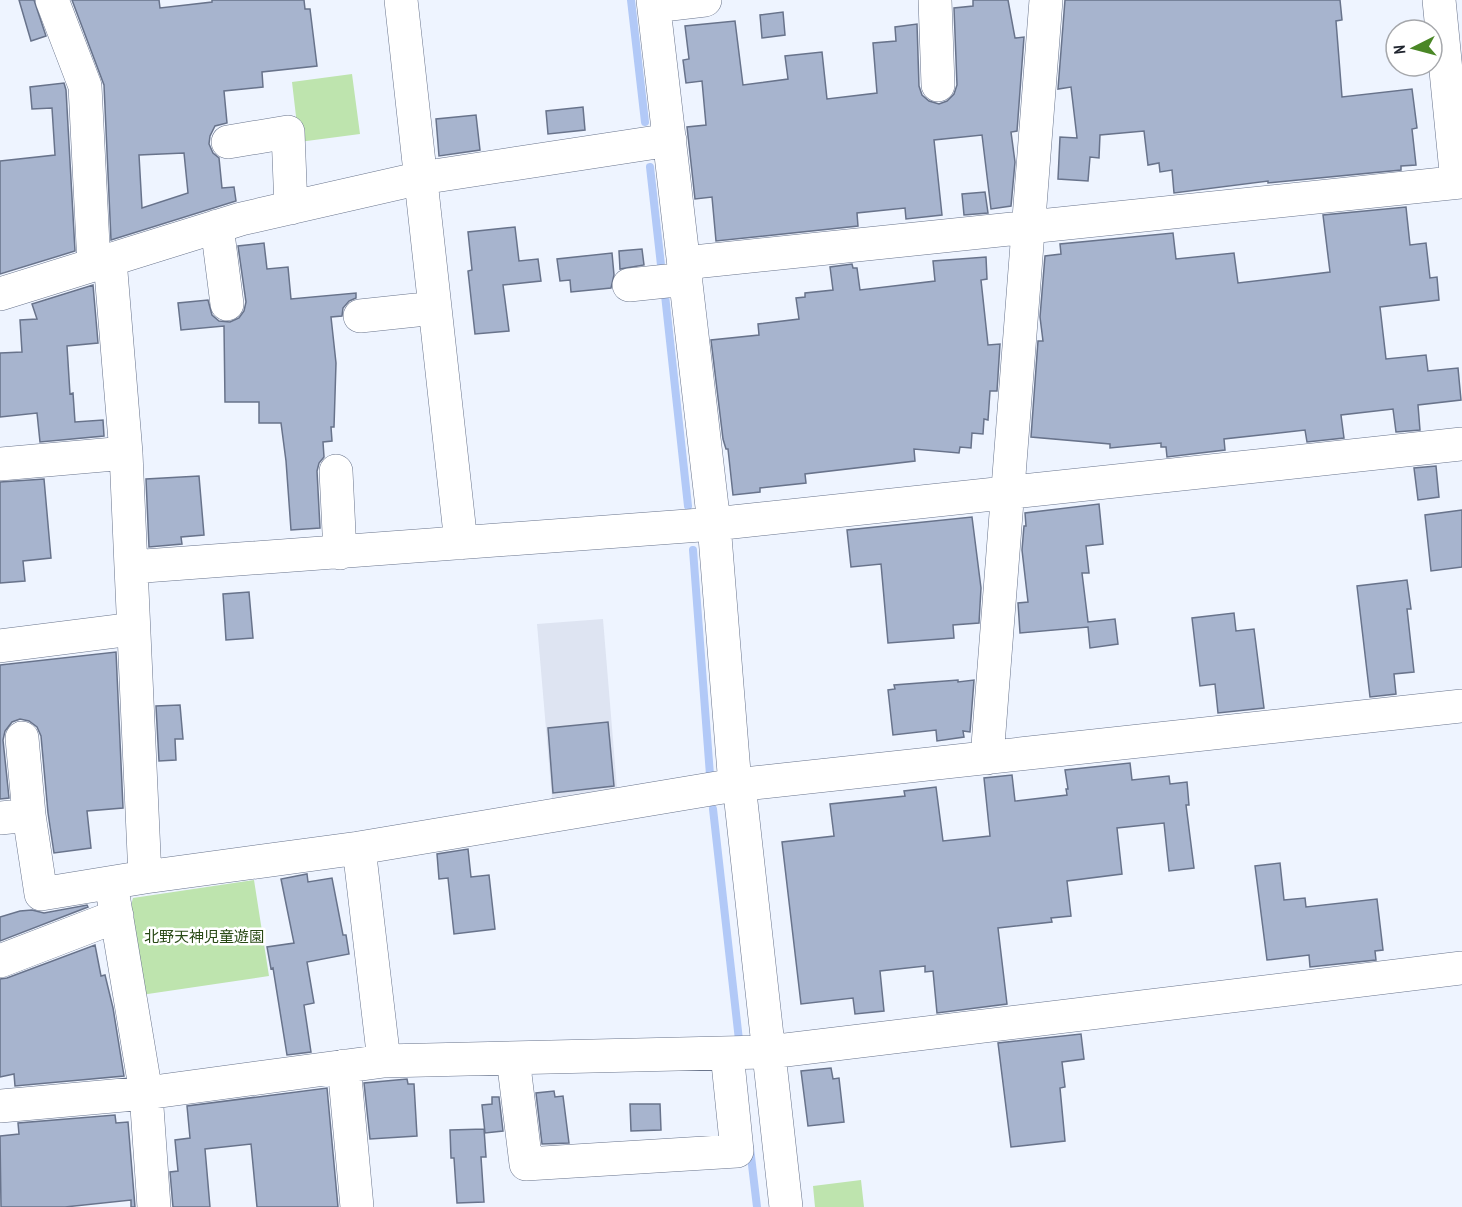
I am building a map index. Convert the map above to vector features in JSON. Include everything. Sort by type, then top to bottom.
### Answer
[{"type":"street","points":[[52,0],[85,86],[102,263],[126,453],[145,877]]},
{"type":"street","points":[[401,0],[460,543]]},
{"type":"street","points":[[705,0],[654,3],[670,140],[666,278],[714,524],[737,785],[786,1207]]},
{"type":"street","points":[[935,0],[938,85]]},
{"type":"street","points":[[987,758],[1046,0]]},
{"type":"street","points":[[666,278],[1028,228],[1460,182],[1439,0]]},
{"type":"street","points":[[228,142],[288,132],[291,208]]},
{"type":"street","points":[[0,294],[217,226],[421,178],[670,140]]},
{"type":"street","points":[[217,226],[227,304]]},
{"type":"street","points":[[360,316],[435,308]]},
{"type":"street","points":[[131,567],[714,524],[1462,444]]},
{"type":"street","points":[[0,464],[126,453]]},
{"type":"street","points":[[336,471],[340,553]]},
{"type":"street","points":[[0,646],[133,629]]},
{"type":"street","points":[[22,738],[15,816],[41,894],[145,877],[359,848],[737,785],[1462,706]]},
{"type":"street","points":[[359,848],[384,1061]]},
{"type":"street","points":[[111,883],[146,1093],[154,1207]]},
{"type":"street","points":[[0,961],[117,916]]},
{"type":"street","points":[[0,1106],[146,1093],[384,1061],[769,1052],[1462,968]]},
{"type":"street","points":[[513,1058],[526,1164],[737,1151],[727,1053]]},
{"type":"street","points":[[344,1066],[357,1207]]},
{"type":"shaded area","points":[[603,619],[617,788],[552,799],[537,624]]},
{"type":"green space","points":[[352,74],[360,134],[299,142],[292,82]]},
{"type":"green space","name":"北野天神児童遊園","points":[[254,880],[269,976],[141,995],[129,913],[133,898]]},
{"type":"green space","points":[[861,1180],[864,1207],[815,1207],[813,1186]]},
{"type":"building","points":[[19,0],[34,0],[46,36],[31,41]]},
{"type":"building","points":[[72,0],[159,0],[160,8],[212,2],[212,0],[304,0],[305,9],[310,9],[317,66],[262,72],[263,87],[224,91],[227,123],[215,126],[209,144],[213,153],[219,158],[222,188],[234,187],[236,201],[111,240],[104,85]],"holes":[[[184,153],[188,193],[142,208],[139,155]]]},
{"type":"building","points":[[973,0],[1008,0],[1015,38],[1024,37],[1017,131],[1011,132],[1015,162],[1011,206],[991,209],[982,135],[934,140],[942,215],[906,219],[905,208],[857,213],[858,226],[716,241],[712,197],[695,199],[687,127],[706,125],[702,81],[686,83],[683,60],[689,59],[685,26],[735,21],[743,85],[788,79],[785,56],[822,52],[827,99],[877,93],[873,43],[896,41],[895,27],[917,24],[919,86],[922,95],[929,101],[939,104],[947,101],[954,94],[957,85],[954,8],[973,6]]},
{"type":"building","points":[[1065,0],[1340,0],[1342,20],[1336,21],[1342,97],[1412,89],[1417,128],[1412,129],[1416,165],[1401,166],[1401,170],[1268,183],[1268,181],[1174,193],[1172,170],[1160,172],[1159,163],[1148,165],[1144,131],[1100,135],[1099,158],[1090,157],[1088,181],[1058,179],[1060,137],[1077,138],[1071,87],[1058,89]]},
{"type":"building","points":[[783,12],[785,35],[762,38],[760,15]]},
{"type":"building","points":[[64,83],[75,251],[0,274],[0,161],[55,155],[52,108],[32,109],[30,87]]},
{"type":"building","points":[[583,107],[585,130],[548,134],[546,111]]},
{"type":"building","points":[[476,115],[480,150],[439,156],[436,119]]},
{"type":"building","points":[[985,192],[988,213],[964,215],[962,194]]},
{"type":"building","points":[[1406,207],[1410,245],[1426,243],[1430,278],[1437,277],[1439,300],[1380,307],[1386,359],[1426,355],[1428,371],[1458,368],[1461,400],[1418,405],[1420,430],[1396,432],[1393,409],[1341,415],[1344,438],[1307,442],[1305,430],[1224,439],[1225,450],[1167,457],[1166,447],[1161,447],[1161,443],[1110,448],[1110,444],[1031,437],[1038,341],[1043,341],[1040,317],[1045,256],[1061,254],[1060,244],[1173,233],[1176,259],[1234,253],[1238,283],[1330,272],[1323,215]]},
{"type":"building","points":[[515,227],[519,261],[538,259],[541,281],[503,285],[509,331],[475,334],[468,271],[472,270],[468,232]]},
{"type":"building","points":[[264,243],[267,269],[288,267],[291,299],[356,293],[356,298],[349,301],[343,308],[342,316],[331,317],[336,363],[334,427],[331,427],[332,441],[323,442],[324,457],[317,471],[320,528],[291,530],[281,423],[259,423],[259,402],[225,402],[224,326],[181,330],[178,303],[208,300],[212,315],[219,321],[230,322],[239,318],[246,302],[238,246]]},
{"type":"building","points":[[642,249],[644,265],[620,269],[619,251]]},
{"type":"building","points":[[612,253],[614,275],[611,288],[571,292],[570,280],[560,281],[557,259]]},
{"type":"building","points":[[986,257],[987,279],[981,280],[988,345],[1000,344],[997,391],[990,391],[988,420],[984,419],[983,434],[972,433],[971,448],[960,447],[959,453],[914,449],[915,461],[805,474],[806,483],[760,488],[760,492],[733,495],[728,449],[723,439],[711,340],[759,335],[758,324],[799,319],[796,298],[805,297],[805,293],[833,290],[830,267],[852,264],[853,268],[857,268],[860,290],[935,281],[933,261]]},
{"type":"building","points":[[93,285],[98,343],[67,346],[70,394],[73,393],[75,422],[103,420],[104,436],[40,442],[37,413],[0,417],[0,353],[22,352],[20,320],[37,319],[32,304]]},
{"type":"building","points":[[1436,466],[1439,497],[1418,500],[1414,468]]},
{"type":"building","points":[[199,476],[204,535],[181,537],[182,544],[149,547],[146,479]]},
{"type":"building","points":[[44,479],[51,558],[23,561],[25,581],[0,583],[0,482]]},
{"type":"building","points":[[1099,504],[1103,544],[1086,546],[1089,573],[1082,573],[1088,622],[1115,619],[1118,644],[1090,648],[1088,627],[1020,633],[1018,603],[1028,602],[1022,550],[1024,526],[1026,526],[1025,513]]},
{"type":"building","points":[[1462,510],[1462,567],[1431,571],[1425,515]]},
{"type":"building","points":[[972,517],[981,588],[979,623],[953,625],[954,638],[888,643],[881,564],[851,567],[847,530]]},
{"type":"building","points":[[1407,580],[1411,609],[1407,609],[1414,672],[1394,674],[1396,694],[1370,697],[1357,586]]},
{"type":"building","points":[[249,592],[253,638],[226,640],[223,594]]},
{"type":"building","points":[[1234,613],[1236,631],[1254,629],[1264,708],[1218,713],[1215,684],[1200,686],[1192,618]]},
{"type":"building","points":[[116,652],[123,808],[87,811],[91,848],[54,853],[41,736],[37,727],[29,721],[20,719],[12,722],[5,731],[3,740],[9,798],[0,799],[0,665]]},
{"type":"building","points":[[958,680],[958,682],[974,680],[970,732],[963,731],[964,737],[937,741],[936,730],[893,735],[888,690],[895,689],[894,685]]},
{"type":"building","points":[[180,705],[183,739],[175,739],[176,760],[159,761],[156,706]]},
{"type":"building","points":[[608,722],[614,786],[553,793],[548,728]]},
{"type":"building","points":[[1130,763],[1132,780],[1169,776],[1170,784],[1187,782],[1189,805],[1186,805],[1194,868],[1169,871],[1164,823],[1117,828],[1122,874],[1067,881],[1071,916],[1051,918],[1052,922],[998,928],[1007,1004],[937,1013],[933,971],[925,972],[925,966],[880,971],[884,1011],[855,1014],[853,998],[801,1004],[782,842],[834,836],[830,804],[905,796],[904,791],[936,787],[943,841],[990,836],[984,778],[1012,775],[1015,801],[1067,795],[1065,770]]},
{"type":"building","points":[[468,849],[471,877],[489,875],[495,929],[454,934],[448,878],[439,879],[437,854]]},
{"type":"building","points":[[1280,863],[1284,900],[1305,898],[1306,907],[1377,899],[1383,950],[1375,951],[1376,960],[1310,967],[1309,955],[1267,960],[1255,866]]},
{"type":"building","points":[[307,874],[308,882],[332,878],[349,954],[307,962],[314,1003],[304,1005],[311,1052],[287,1055],[273,968],[271,969],[267,947],[294,943],[281,879]]},
{"type":"building","points":[[87,905],[88,907],[0,941],[0,917],[20,911],[32,910],[44,913]]},
{"type":"building","points":[[95,945],[101,976],[105,975],[113,1008],[124,1076],[15,1086],[14,1074],[0,1077],[0,979]]},
{"type":"building","points":[[1081,1034],[1084,1059],[1062,1062],[1065,1087],[1060,1088],[1065,1141],[1011,1147],[998,1043]]},
{"type":"building","points":[[831,1068],[833,1079],[839,1078],[844,1122],[808,1126],[801,1071]]},
{"type":"building","points":[[407,1079],[408,1084],[414,1084],[417,1136],[370,1139],[364,1083]]},
{"type":"building","points":[[327,1088],[338,1207],[257,1207],[251,1144],[205,1149],[210,1207],[173,1207],[170,1172],[178,1171],[175,1140],[190,1138],[187,1106]]},
{"type":"building","points":[[554,1091],[555,1097],[563,1096],[569,1143],[542,1144],[536,1093]]},
{"type":"building","points":[[492,1097],[499,1097],[503,1131],[485,1133],[482,1105],[492,1104]]},
{"type":"building","points":[[630,1104],[660,1104],[661,1130],[631,1131]]},
{"type":"building","points":[[115,1115],[116,1123],[128,1122],[135,1207],[131,1207],[131,1200],[65,1207],[1,1207],[0,1136],[19,1134],[18,1123]]},
{"type":"building","points":[[484,1129],[486,1157],[481,1157],[484,1202],[457,1203],[450,1130]]},
{"type":"waterway","points":[[631,0],[645,122]]},
{"type":"waterway","points":[[650,167],[662,274]]},
{"type":"waterway","points":[[664,286],[688,506]]},
{"type":"waterway","points":[[693,550],[710,775]]},
{"type":"waterway","points":[[713,809],[739,1040]]},
{"type":"waterway","points":[[750,1148],[757,1207]]}]
